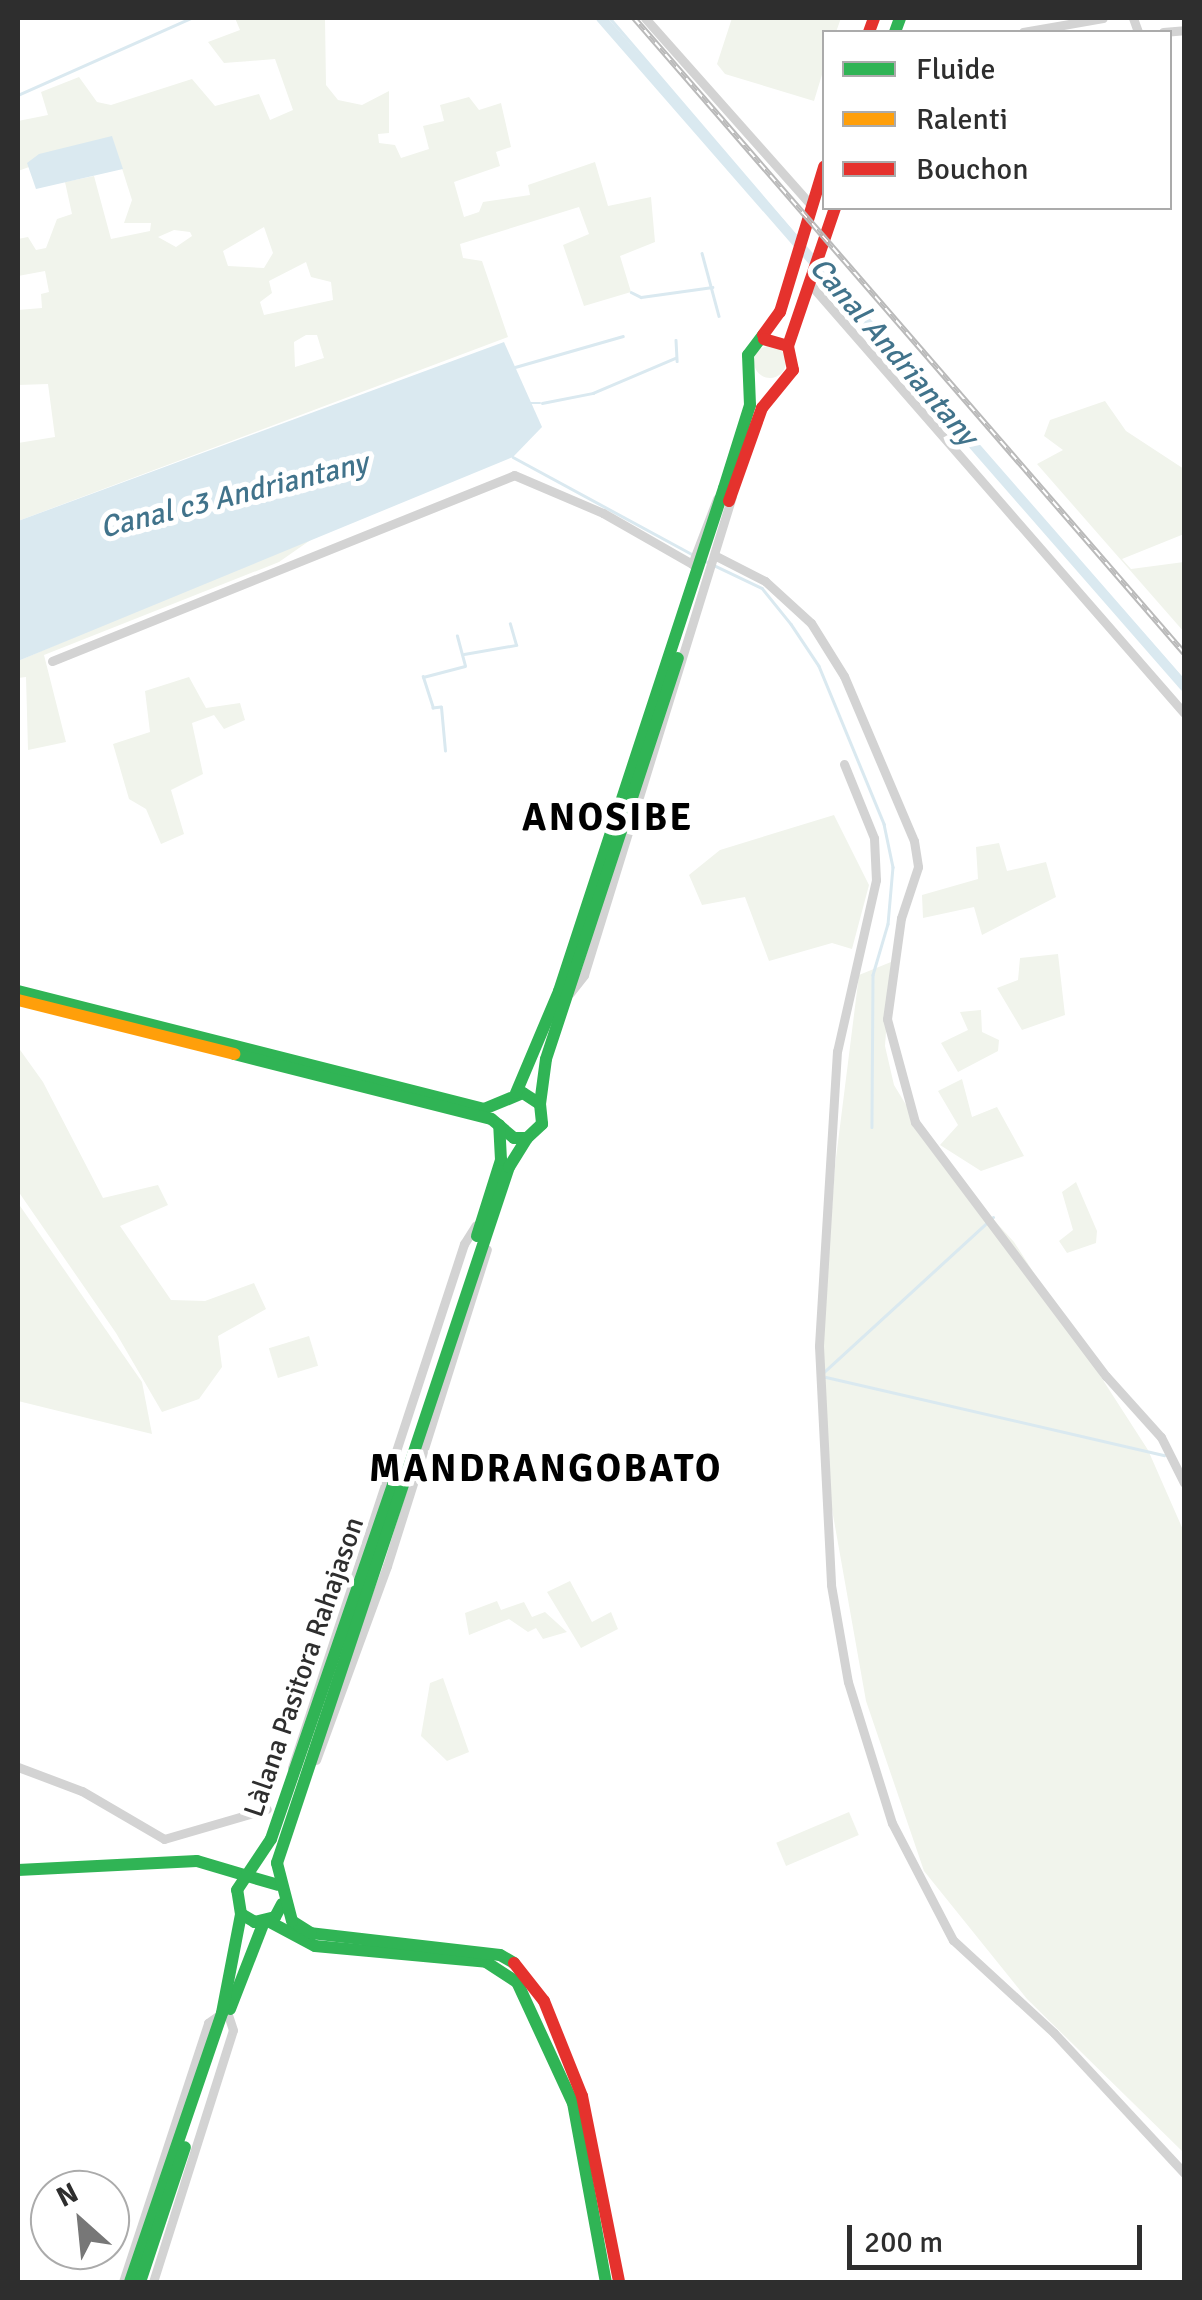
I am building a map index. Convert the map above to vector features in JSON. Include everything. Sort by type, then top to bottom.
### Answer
[{"type":"main road","points":[[18,991],[484,1109],[500,1105],[516,1093],[537,1057],[728,490],[753,378],[748,354],[764,340],[795,261],[822,174]]},
{"type":"main road","points":[[728,490],[775,385],[793,370],[788,346],[834,210]]},
{"type":"main road","points":[[764,340],[788,346]]},
{"type":"main road","points":[[753,378],[775,385]]},
{"type":"main road","points":[[18,1000],[499,1126],[508,1136],[528,1138],[542,1124],[543,1070],[704,563]]},
{"type":"main road","points":[[516,1093],[540,1104]]},
{"type":"main road","points":[[499,1126],[500,1105]]},
{"type":"main road","name":"Làlana Pasitora Rahajason","points":[[488,1215],[501,1160],[499,1126]]},
{"type":"main road","name":"Làlana Pasitora Rahajason","points":[[278,1884],[277,1863],[295,1789],[488,1215],[510,1163],[528,1138]]},
{"type":"main road","name":"Làlana Pasitora Rahajason","points":[[247,1878],[263,1856],[295,1789]]},
{"type":"main road","points":[[226,1871],[263,1856]]},
{"type":"main road","points":[[18,1870],[197,1861],[247,1878],[262,1875],[278,1884],[282,1904],[311,1933],[500,1955],[516,1964],[544,2001],[582,2096],[619,2282]]},
{"type":"main road","points":[[140,2282],[225,2014],[240,1914],[236,1890],[247,1878]]},
{"type":"main road","points":[[126,2282],[243,1966],[266,1921],[282,1904]]},
{"type":"main road","points":[[240,1914],[266,1921],[316,1946],[486,1962],[516,1982],[574,2103],[606,2282]]},
{"type":"main road","points":[[243,1966],[262,1941],[288,1934]]},
{"type":"street","points":[[645,18],[811,205]]},
{"type":"street","points":[[1035,30],[1104,18]]},
{"type":"street","points":[[810,284],[1184,713]]},
{"type":"street","points":[[52,660],[359,532],[514,476],[596,509],[704,563],[765,580],[811,623],[844,676],[914,841],[918,867],[901,918],[888,1019],[916,1122],[1106,1376],[1161,1437],[1184,1483]]},
{"type":"street","points":[[844,764],[874,838],[876,880],[837,1051],[819,1346],[830,1585],[848,1682],[892,1823],[953,1940],[1054,2032],[1184,2173]]},
{"type":"street","points":[[18,1767],[82,1790],[164,1839],[267,1809]]},
{"type":"street","points":[[152,2282],[233,2030],[225,2014]]},
{"type":"shaded area","points":[[235,18],[325,18],[326,85],[338,100],[362,105],[389,91],[389,133],[378,134],[379,143],[395,145],[401,158],[429,149],[423,126],[444,121],[440,105],[469,97],[479,110],[501,103],[511,147],[496,152],[500,166],[454,182],[464,217],[479,212],[483,202],[530,195],[528,185],[595,162],[608,206],[651,197],[655,242],[620,256],[631,292],[584,306],[563,245],[589,234],[579,207],[460,244],[463,258],[482,261],[508,337],[18,521],[18,443],[55,437],[48,384],[18,385],[18,310],[42,308],[41,294],[49,292],[45,271],[18,276],[18,239],[28,237],[36,250],[46,248],[57,219],[72,214],[65,182],[94,176],[111,239],[150,231],[151,223],[124,223],[132,200],[112,137],[18,171],[18,121],[48,115],[41,92],[79,77],[97,102],[111,105],[192,79],[215,106],[259,94],[270,120],[293,110],[275,59],[224,63],[208,42],[240,30]],"holes":[[[264,227],[273,253],[264,268],[228,266],[223,251]],[[174,230],[190,232],[192,236],[176,247],[158,237]],[[306,262],[311,277],[331,282],[333,300],[264,315],[260,302],[272,293],[269,281]],[[306,335],[317,335],[324,358],[295,367],[294,342]]]},
{"type":"shaded area","points":[[732,18],[841,18],[837,30],[822,30],[822,75],[814,101],[725,74],[717,64]]},
{"type":"shaded area","points":[[770,346],[781,351],[786,362],[781,373],[770,378],[759,373],[754,362],[759,351]]},
{"type":"shaded area","points":[[1105,401],[1126,431],[1184,469],[1184,534],[1122,559],[1131,569],[1184,562],[1184,632],[1037,464],[1063,450],[1044,436],[1050,420]]},
{"type":"shaded area","points":[[322,532],[279,562],[44,655],[66,742],[28,750],[26,677],[18,678],[18,661]]},
{"type":"shaded area","points":[[189,677],[206,708],[240,703],[245,720],[224,729],[214,715],[192,723],[203,774],[171,790],[184,834],[161,844],[146,809],[129,799],[113,744],[150,732],[145,691]]},
{"type":"shaded area","points":[[834,815],[869,885],[852,949],[832,943],[769,961],[745,897],[702,905],[689,875],[720,850]]},
{"type":"shaded area","points":[[999,843],[1007,871],[1046,862],[1056,897],[982,935],[974,907],[923,918],[922,895],[978,879],[976,847]]},
{"type":"shaded area","points":[[1058,954],[1065,1015],[1022,1030],[997,988],[1018,980],[1020,958]]},
{"type":"shaded area","points":[[891,962],[885,1046],[894,1085],[940,1161],[1014,1242],[1148,1450],[1184,1532],[1184,2153],[1027,1999],[924,1871],[866,1701],[830,1498],[820,1376],[835,1166],[859,975]]},
{"type":"shaded area","points":[[981,1010],[982,1032],[999,1040],[998,1051],[958,1072],[941,1043],[968,1030],[960,1012]]},
{"type":"shaded area","points":[[18,1047],[43,1082],[103,1198],[158,1185],[168,1205],[120,1226],[171,1300],[205,1301],[254,1283],[266,1309],[218,1336],[222,1367],[199,1399],[162,1412],[116,1333],[18,1191]]},
{"type":"shaded area","points":[[962,1079],[972,1117],[997,1107],[1024,1156],[981,1171],[940,1145],[958,1125],[938,1091]]},
{"type":"shaded area","points":[[1076,1182],[1097,1231],[1096,1243],[1067,1253],[1059,1241],[1073,1230],[1062,1192]]},
{"type":"shaded area","points":[[18,1203],[142,1382],[152,1434],[18,1401]]},
{"type":"shaded area","points":[[309,1336],[318,1366],[278,1378],[269,1348]]},
{"type":"shaded area","points":[[570,1581],[592,1622],[611,1612],[618,1629],[581,1648],[547,1592]]},
{"type":"shaded area","points":[[497,1601],[501,1610],[524,1602],[532,1617],[545,1612],[567,1632],[543,1639],[536,1628],[528,1632],[509,1619],[469,1635],[465,1613]]},
{"type":"shaded area","points":[[443,1678],[469,1752],[447,1761],[421,1736],[430,1683]]},
{"type":"shaded area","points":[[849,1812],[859,1835],[786,1866],[776,1843]]},
{"type":"water","points":[[112,136],[123,169],[36,189],[27,163],[39,154]]},
{"type":"water","points":[[504,342],[542,427],[513,457],[18,661],[18,521]]},
{"type":"waterway","points":[[18,95],[191,18]]},
{"type":"waterway","name":"Canal Andriantany","points":[[601,18],[1184,686]]},
{"type":"waterway","name":"Canal c3 Andriantany","points":[[610,18],[797,237]]},
{"type":"waterway","points":[[702,253],[719,316]]},
{"type":"waterway","name":"Canal c3 Andriantany","points":[[821,266],[1184,681]]},
{"type":"waterway","points":[[631,292],[641,297],[712,287]]},
{"type":"waterway","points":[[515,367],[623,336]]},
{"type":"waterway","points":[[676,340],[677,361]]},
{"type":"waterway","points":[[542,403],[593,393],[675,358]]},
{"type":"waterway","points":[[531,403],[540,403]]},
{"type":"waterway","name":"Canal Andriantany","points":[[513,457],[692,554]]},
{"type":"waterway","name":"Canal Andriantany","points":[[703,560],[762,588],[791,624],[819,666],[884,824],[893,867],[888,924],[873,975],[872,1127]]},
{"type":"waterway","points":[[464,654],[516,645],[510,624]]},
{"type":"waterway","points":[[445,751],[441,707],[433,708],[423,677],[465,666],[457,636]]},
{"type":"waterway","points":[[824,1372],[993,1217]]},
{"type":"waterway","points":[[826,1377],[1164,1455]]},
{"type":"railway","points":[[634,18],[1184,653]]},
{"type":"traffic: fast","points":[[896,30],[900,18]]},
{"type":"traffic: fast","points":[[516,1093],[559,991],[724,488],[750,405],[748,355],[763,335]]},
{"type":"traffic: fast","points":[[540,1104],[546,1059],[678,658]]},
{"type":"traffic: fast","points":[[18,991],[484,1109],[523,1093],[540,1104],[542,1124],[527,1138],[514,1138],[491,1119],[234,1054]]},
{"type":"traffic: fast","points":[[477,1236],[501,1160],[499,1125]]},
{"type":"traffic: fast","points":[[514,1963],[500,1955],[311,1933],[292,1921],[277,1863],[509,1167],[527,1138]]},
{"type":"traffic: fast","points":[[282,1904],[275,1917],[255,1922],[241,1914],[237,1890],[271,1839],[397,1473]]},
{"type":"traffic: fast","points":[[18,1870],[197,1861],[278,1885]]},
{"type":"traffic: fast","points":[[130,2282],[222,2013],[241,1914]]},
{"type":"traffic: fast","points":[[268,1921],[315,1946],[486,1962],[517,1982],[573,2103],[606,2282]]},
{"type":"traffic: fast","points":[[230,2009],[264,1922]]},
{"type":"traffic: fast","points":[[140,2282],[185,2147]]},
{"type":"traffic: slow","points":[[18,1000],[234,1054]]},
{"type":"traffic: jam","points":[[870,30],[874,18]]},
{"type":"traffic: jam","points":[[763,335],[780,312],[822,174]]},
{"type":"traffic: jam","points":[[788,346],[834,210]]},
{"type":"traffic: jam","points":[[729,501],[762,408],[793,370],[788,346],[764,339]]},
{"type":"traffic: jam","points":[[514,1963],[544,2001],[582,2096],[619,2282]]},
{"type":"district","name":"ANOSIBE","points":[[608,818]]},
{"type":"district","name":"MANDRANGOBATO","points":[[546,1469]]}]
